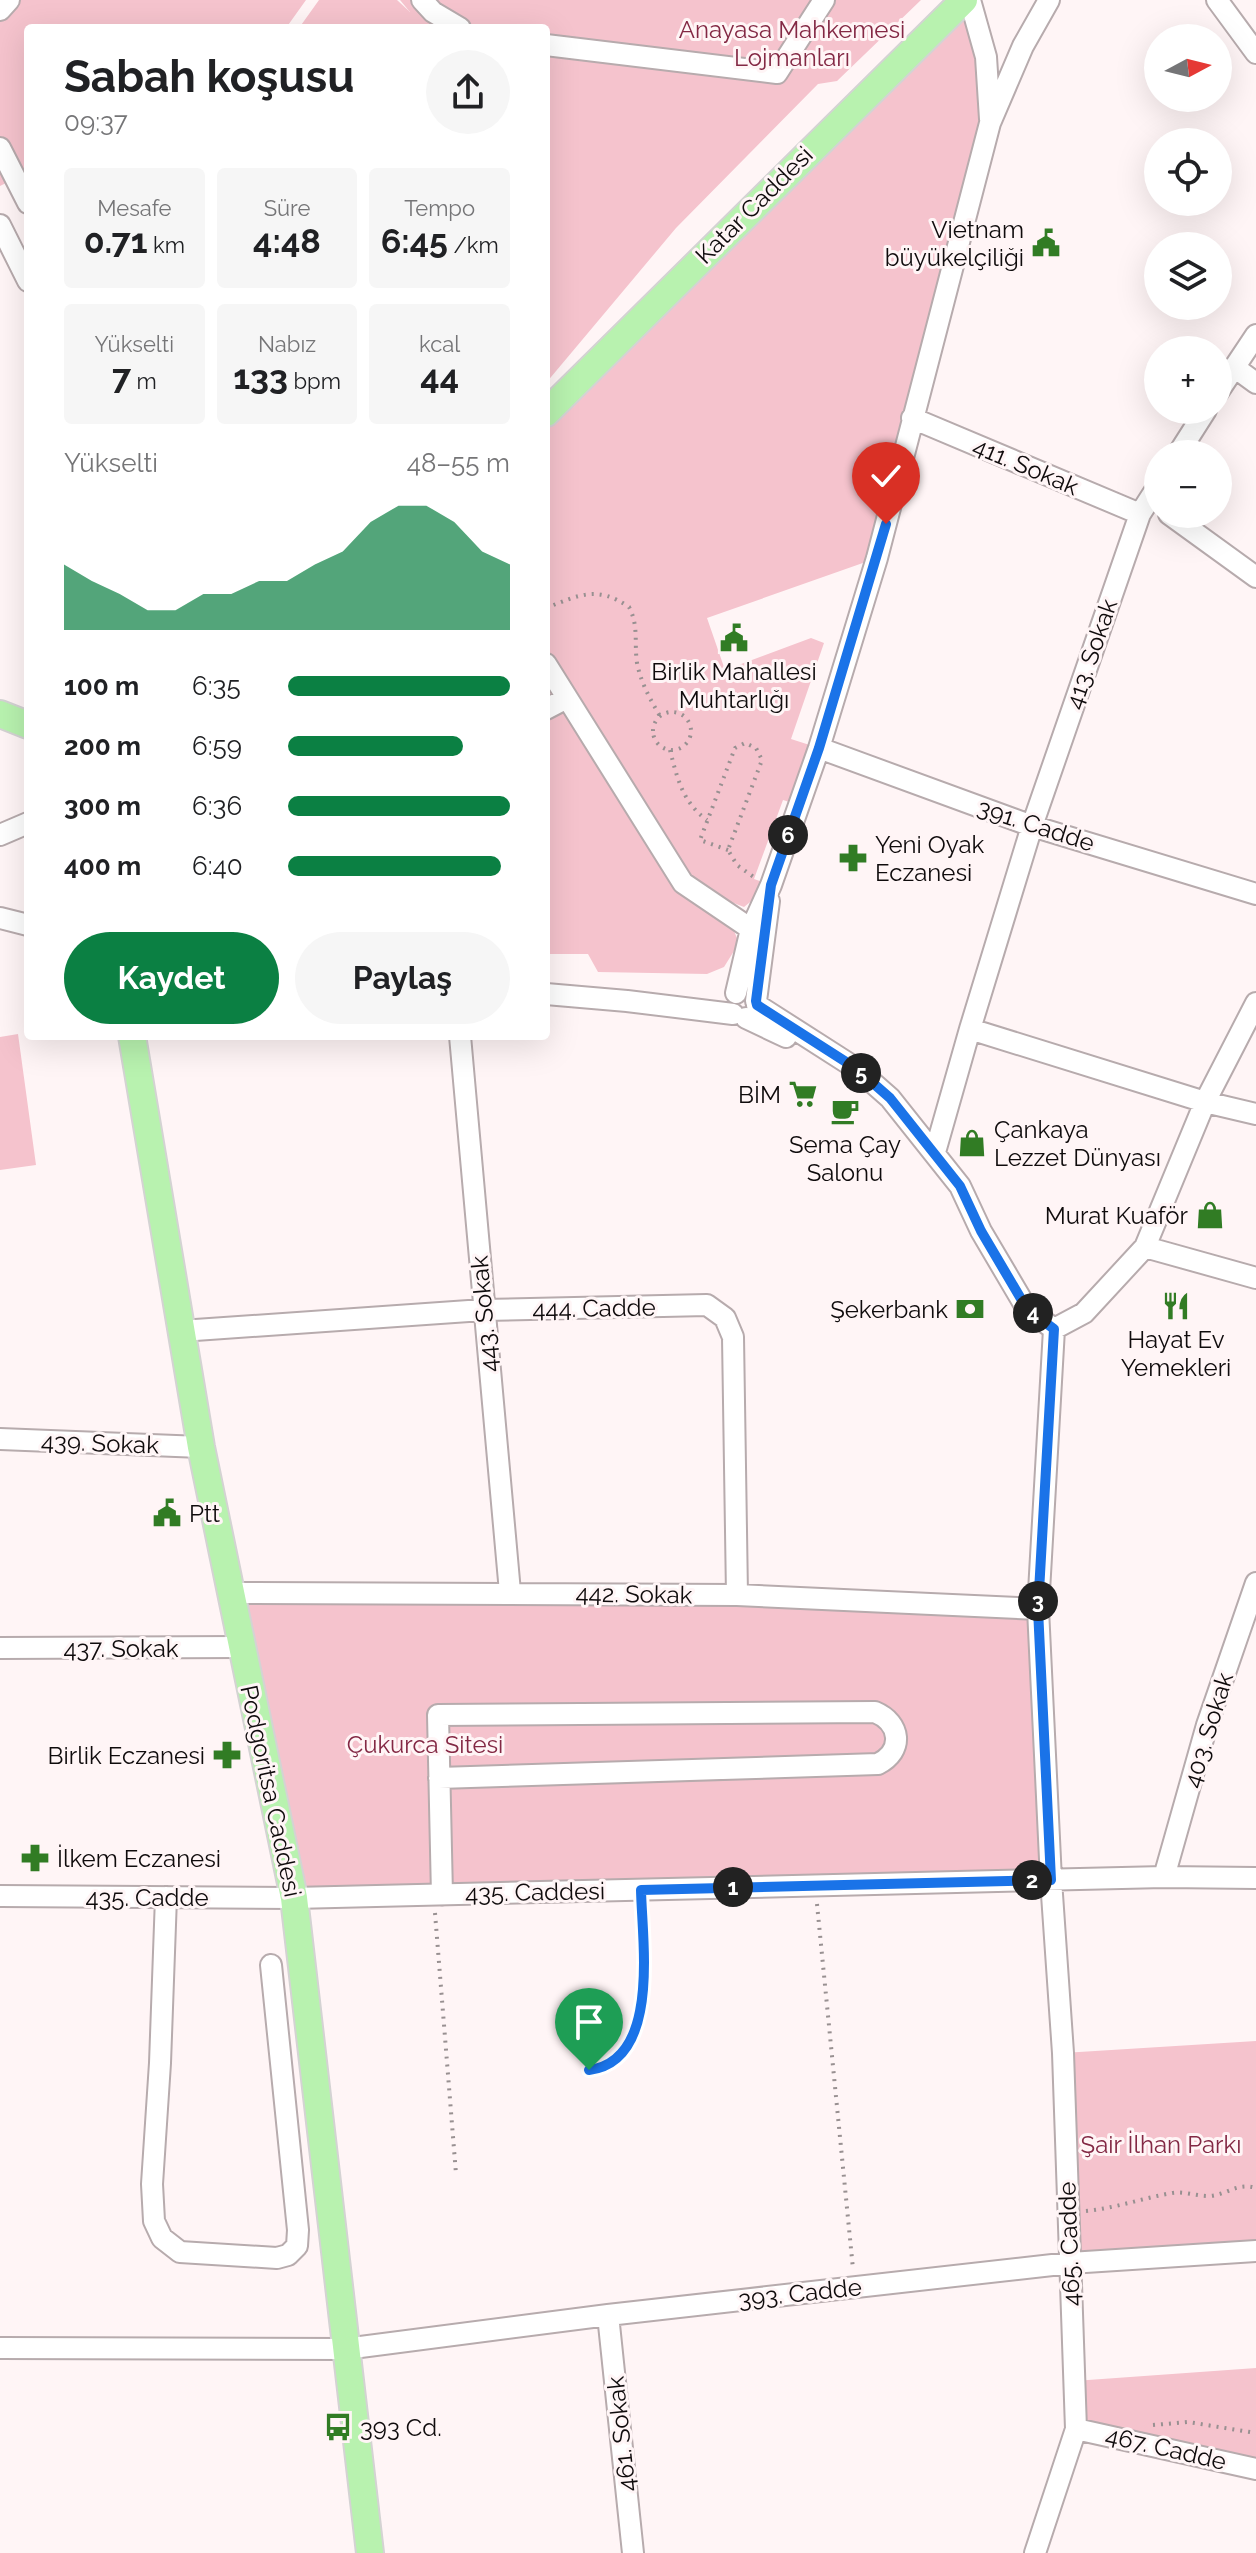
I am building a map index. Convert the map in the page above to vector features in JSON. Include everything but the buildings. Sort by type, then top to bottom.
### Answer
[{"type":"main road","name":"Katar Caddesi","points":[[550,409],[964,0]]},
{"type":"main road","points":[[0,714],[24,723]]},
{"type":"main road","name":"Podgoritsa Caddesi","points":[[133,1040],[201,1447],[294,1898],[370,2553]]},
{"type":"street","points":[[0,10],[9,0]]},
{"type":"street","points":[[422,0],[433,12],[453,24]]},
{"type":"street","points":[[550,45],[777,73],[824,0]]},
{"type":"street","points":[[970,0],[986,57],[990,123]]},
{"type":"street","points":[[743,1005],[751,929],[771,884],[819,748],[877,558],[990,123],[1023,46],[1049,0]]},
{"type":"street","points":[[1217,0],[1256,53]]},
{"type":"street","points":[[0,148],[23,179]]},
{"type":"street","points":[[2,234],[24,274]]},
{"type":"street","points":[[1232,370],[1256,335]]},
{"type":"street","points":[[1234,367],[1256,383]]},
{"type":"street","name":"411. Sokak","points":[[912,418],[1144,500]]},
{"type":"street","name":"413. Sokak","points":[[935,1152],[1032,826],[1144,521]]},
{"type":"street","points":[[1188,528],[1256,577]]},
{"type":"street","points":[[550,670],[683,883],[751,929]]},
{"type":"street","points":[[550,707],[567,698]]},
{"type":"street","name":"391. Cadde","points":[[819,748],[1032,826],[1256,894]]},
{"type":"street","points":[[0,835],[24,825]]},
{"type":"street","points":[[743,1005],[771,884]]},
{"type":"street","points":[[0,918],[24,924]]},
{"type":"street","points":[[550,994],[743,1005],[857,1069],[890,1098],[935,1152],[960,1186],[981,1231],[1027,1309],[1054,1329],[1084,1313],[1145,1247],[1205,1102],[1256,1003]]},
{"type":"street","points":[[970,1029],[1205,1102],[1256,1114]]},
{"type":"street","name":"443. Sokak","points":[[460,1040],[510,1592]]},
{"type":"street","points":[[1145,1247],[1256,1278]]},
{"type":"street","name":"444. Cadde","points":[[181,1331],[483,1310],[707,1305],[725,1318],[733,1337],[737,1595]]},
{"type":"street","name":"465. Cadde","points":[[1035,2553],[1076,2429],[1063,2053],[1038,1609],[1054,1329]]},
{"type":"street","name":"439. Sokak","points":[[0,1439],[201,1447]]},
{"type":"street","name":"403. Sokak","points":[[1164,1877],[1207,1725],[1256,1583]]},
{"type":"street","name":"442. Sokak","points":[[231,1593],[737,1595],[1038,1609]]},
{"type":"street","name":"437. Sokak","points":[[0,1648],[242,1647]]},
{"type":"street","points":[[438,1895],[438,1715],[875,1712],[887,1717],[893,1724],[896,1738],[894,1751],[888,1759],[878,1764],[439,1778]]},
{"type":"street","name":"435. Caddesi","points":[[294,1898],[1164,1877],[1256,1878]]},
{"type":"street","name":"435. Cadde","points":[[0,1896],[294,1898]]},
{"type":"street","points":[[166,1897],[152,2184],[154,2221],[162,2238],[180,2252],[277,2258],[288,2255],[297,2246],[298,2230],[271,1965]]},
{"type":"street","name":"393. Cadde","points":[[0,2348],[345,2349],[608,2315],[1070,2263],[1256,2251]]},
{"type":"street","name":"461. Sokak","points":[[608,2315],[633,2553]]},
{"type":"street","name":"467. Cadde","points":[[1076,2429],[1256,2469]]},
{"type":"path","points":[[550,607],[589,593],[605,595],[629,607],[636,628],[641,678],[660,716]]},
{"type":"path","points":[[665,712],[677,712],[691,725],[687,743],[676,750],[658,745],[653,733],[655,721],[660,716],[665,712]]},
{"type":"path","points":[[728,850],[762,760],[760,753],[745,743],[735,748],[700,840],[728,850],[737,865],[747,873],[771,884]]},
{"type":"path","points":[[670,750],[683,793],[696,812],[707,821]]},
{"type":"path","points":[[816,1885],[855,2287]]},
{"type":"path","points":[[589,2070],[601,2068],[619,2058],[635,2034],[643,1996],[641,1890]]},
{"type":"path","points":[[438,1895],[456,2174]]},
{"type":"path","points":[[1068,2213],[1115,2208],[1175,2193],[1210,2196],[1234,2186],[1256,2188]]},
{"type":"path","points":[[1122,2438],[1146,2426],[1188,2422],[1256,2433]]},
{"type":"green space","points":[[0,0],[306,0],[289,24],[24,24],[24,174],[0,186]]},
{"type":"green space","name":"Anayasa Mahkemesi Lojmanları","points":[[319,0],[397,0],[410,12],[400,0],[921,0],[837,81],[818,84],[676,228],[550,378],[550,24],[302,24]]},
{"type":"green space","points":[[964,0],[990,123],[877,558],[707,618],[725,670],[811,638],[824,643],[791,739],[819,748],[799,805],[783,800],[754,879],[771,885],[744,907],[687,885],[732,926],[739,943],[724,967],[707,974],[598,972],[588,954],[550,954],[550,409]]},
{"type":"green space","points":[[18,1034],[36,1165],[0,1170],[0,1037]]},
{"type":"green space","name":"Çukurca Sitesi","points":[[231,1593],[1038,1609],[1051,1880],[294,1898]]},
{"type":"green space","name":"Şair İlhan Parkı","points":[[1256,2041],[1256,2251],[1070,2263],[1063,2053]]},
{"type":"green space","points":[[1256,2368],[1256,2469],[1076,2429],[1074,2381]]},
{"type":"place","name":"Vietnam büyükelçiliği","points":[[1046,243]]},
{"type":"place","name":"Birlik Mahallesi Muhtarlığı","points":[[734,638]]},
{"type":"place","name":"Yeni Oyak Eczanesi","points":[[853,858]]},
{"type":"place","name":"BİM","points":[[803,1094]]},
{"type":"place","name":"Sema Çay Salonu","points":[[845,1111]]},
{"type":"place","name":"Çankaya Lezzet Dünyası","points":[[972,1143]]},
{"type":"place","name":"Murat Kuaför","points":[[1210,1215]]},
{"type":"place","name":"Hayat Ev Yemekleri","points":[[1176,1306]]},
{"type":"place","name":"Şekerbank","points":[[970,1309]]},
{"type":"place","name":"Ptt","points":[[167,1513]]},
{"type":"place","name":"Birlik Eczanesi","points":[[227,1755]]},
{"type":"place","name":"İlkem Eczanesi","points":[[35,1858]]},
{"type":"place","name":"393 Cd.","points":[[338,2427]]},
{"type":"route","points":[[589,2070],[601,2068],[619,2058],[635,2034],[643,1996],[641,1890],[1051,1880],[1038,1609],[1054,1329],[1027,1309],[981,1231],[960,1186],[890,1098],[857,1069],[757,1005],[756,1001],[771,885],[819,748],[886,524]]}]
